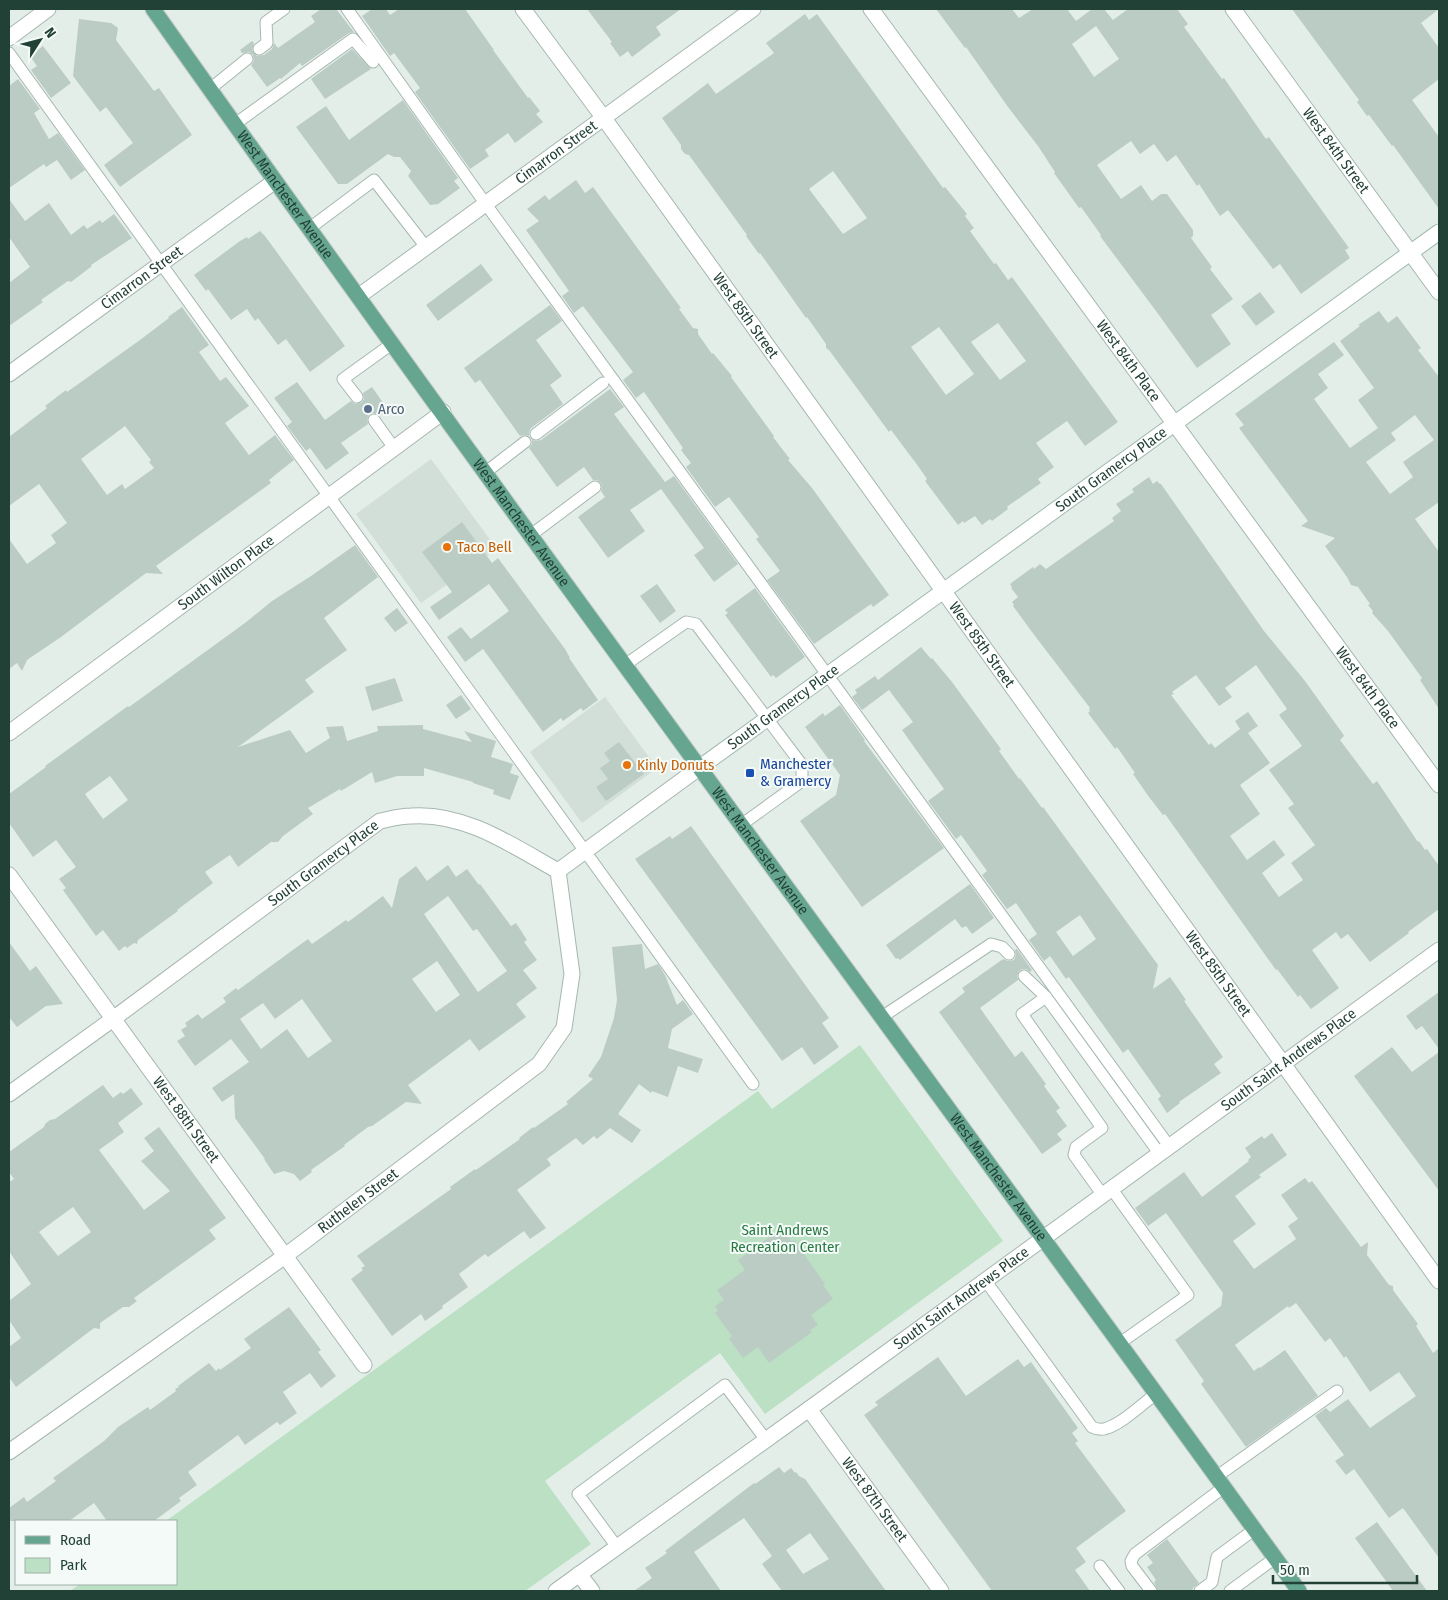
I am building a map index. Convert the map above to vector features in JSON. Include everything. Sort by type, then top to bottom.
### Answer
[{"type":"main road","name":"West Manchester Avenue","points":[[153,9],[275,181],[741,825],[1157,1393],[1275,1558],[1293,1589]]},
{"type":"street","points":[[9,38],[48,9]]},
{"type":"street","name":"West 85th Street","points":[[523,9],[603,117],[1439,1281]]},
{"type":"street","name":"Cimarron Street","points":[[359,296],[753,9]]},
{"type":"street","name":"West 84th Place","points":[[871,9],[1439,786]]},
{"type":"street","name":"West 84th Street","points":[[1233,9],[1439,292]]},
{"type":"street","name":"Cimarron Street","points":[[9,374],[275,181]]},
{"type":"street","name":"South Gramercy Place","points":[[9,1094],[380,821],[411,816],[442,818],[480,829],[558,871],[1439,232]]},
{"type":"street","name":"South Wilton Place","points":[[9,732],[443,412]]},
{"type":"street","name":"Ruthelen Street","points":[[9,1452],[285,1256],[539,1064],[564,1028],[572,974],[558,871]]},
{"type":"street","name":"West 88th Street","points":[[9,875],[364,1365]]},
{"type":"street","name":"South Saint Andrews Place","points":[[556,1591],[1439,950]]},
{"type":"street","name":"West 87th Street","points":[[809,1409],[941,1591]]},
{"type":"street","points":[[579,1574],[592,1591]]},
{"type":"lane","points":[[259,50],[266,43],[266,22],[284,9]]},
{"type":"lane","points":[[346,9],[828,675],[1164,1149]]},
{"type":"lane","points":[[235,124],[353,39],[373,62]]},
{"type":"lane","points":[[9,53],[753,1084]]},
{"type":"lane","points":[[210,89],[247,59]]},
{"type":"lane","points":[[310,228],[374,180],[426,247]]},
{"type":"lane","points":[[357,397],[344,379],[393,343]]},
{"type":"lane","points":[[536,434],[603,383]]},
{"type":"lane","points":[[374,420],[394,448]]},
{"type":"lane","points":[[486,472],[525,442]]},
{"type":"lane","points":[[531,535],[595,487]]},
{"type":"lane","points":[[625,665],[686,622],[696,624],[802,765],[802,781],[741,825]]},
{"type":"lane","points":[[882,1017],[990,944],[1002,947],[1009,954]]},
{"type":"lane","points":[[1024,976],[1046,996],[1164,1149]]},
{"type":"lane","points":[[1046,996],[1022,1014],[1102,1128],[1076,1146],[1074,1155],[1107,1191],[1188,1295],[1120,1343]]},
{"type":"lane","points":[[985,1280],[1092,1427],[1098,1430],[1117,1423],[1157,1393]]},
{"type":"lane","points":[[617,1547],[578,1494],[725,1385],[766,1440]]},
{"type":"lane","points":[[1151,1591],[1132,1566],[1135,1554],[1220,1482],[1337,1391]]},
{"type":"lane","points":[[1200,1591],[1212,1582],[1217,1557],[1254,1529]]},
{"type":"lane","points":[[1230,1591],[1275,1558]]},
{"type":"lane","points":[[1100,1566],[1119,1591]]},
{"type":"shaded area","points":[[431,459],[497,549],[421,603],[356,514]]},
{"type":"shaded area","points":[[605,697],[657,768],[582,823],[530,752]]},
{"type":"green space","name":"Saint Andrews Recreation Center","points":[[860,1045],[1003,1241],[765,1414],[720,1353],[545,1481],[591,1544],[525,1591],[70,1591],[79,1585],[178,1585],[178,1520],[167,1520],[758,1091],[772,1109]]},
{"type":"building","points":[[321,9],[336,9],[354,32],[349,33],[302,66],[300,63],[281,79],[267,87],[251,65],[254,61],[253,55],[249,52],[242,53],[240,50],[252,41],[254,43],[252,50],[257,56],[264,55],[272,49],[274,43],[278,48],[315,22],[311,16]]},
{"type":"building","points":[[372,9],[386,9],[390,15],[399,9],[465,9],[528,98],[540,111],[536,114],[543,122],[515,143],[508,133],[485,150],[489,156],[470,169],[415,92],[420,88],[394,53],[390,56],[362,16]]},
{"type":"building","points":[[587,9],[681,9],[656,27],[661,35],[632,57],[628,51],[620,57],[610,43],[612,42]]},
{"type":"building","points":[[936,9],[1012,9],[1019,18],[1033,9],[1067,9],[1076,21],[1092,9],[1104,9],[1113,20],[1128,9],[1177,9],[1188,24],[1184,27],[1222,79],[1224,78],[1266,139],[1269,137],[1349,248],[1345,250],[1350,258],[1301,294],[1280,264],[1273,269],[1228,210],[1220,216],[1199,184],[1197,186],[1176,155],[1167,162],[1154,144],[1140,154],[1131,141],[1097,165],[1121,199],[1141,185],[1152,201],[1161,194],[1167,194],[1193,230],[1191,238],[1212,267],[1210,269],[1233,299],[1211,315],[1231,344],[1197,368],[1100,236],[1081,207],[1079,208],[1054,173],[1038,146]],"holes":[[[1096,26],[1119,59],[1094,77],[1072,44]]]},
{"type":"building","points":[[1292,9],[1439,9],[1421,23],[1439,48],[1439,79],[1412,100],[1439,137],[1439,209],[1393,145],[1369,115],[1367,116],[1357,102],[1359,100]]},
{"type":"building","points":[[805,14],[809,20],[817,14],[943,188],[945,187],[967,214],[965,216],[974,228],[970,231],[994,264],[996,263],[1008,280],[1012,277],[1118,422],[1085,446],[1067,421],[1036,443],[1054,467],[1038,479],[1041,483],[1008,506],[1008,509],[992,521],[990,519],[982,525],[975,516],[958,525],[925,481],[927,479],[918,466],[891,430],[889,432],[826,348],[826,344],[807,317],[759,254],[689,155],[685,154],[681,149],[681,145],[662,118],[708,83],[716,94],[774,53],[766,43]],"holes":[[[833,171],[867,218],[843,234],[809,189]],[[998,323],[1026,361],[1000,380],[971,342]],[[939,327],[974,374],[946,395],[911,347]]]},
{"type":"building","points":[[79,19],[111,23],[118,28],[116,40],[154,91],[159,88],[192,135],[120,187],[104,165],[133,143],[106,107],[100,112],[73,76]]},
{"type":"building","points":[[43,46],[71,83],[51,98],[31,70],[37,66],[30,56]]},
{"type":"building","points":[[352,49],[371,69],[325,99],[311,79]]},
{"type":"building","points":[[18,79],[40,109],[34,113],[49,139],[58,133],[85,170],[71,180],[57,160],[46,167],[44,164],[9,188],[9,86]]},
{"type":"building","points":[[403,100],[458,178],[454,181],[460,188],[438,204],[430,205],[408,176],[411,171],[400,157],[388,154],[347,184],[338,184],[296,127],[326,106],[349,140]]},
{"type":"building","points":[[576,180],[585,193],[593,187],[681,308],[679,309],[693,328],[698,329],[698,334],[712,354],[732,376],[790,459],[788,460],[812,488],[889,595],[873,607],[871,604],[814,644],[767,580],[780,571],[756,539],[759,537],[729,497],[715,507],[686,467],[691,463],[681,450],[683,448],[644,392],[636,398],[623,380],[633,372],[583,306],[574,313],[562,296],[569,291],[526,230],[539,221],[527,209],[545,195],[549,200]]},
{"type":"building","points":[[9,199],[25,221],[49,203],[71,235],[84,225],[87,229],[100,220],[102,223],[114,214],[132,238],[91,265],[71,282],[68,281],[41,300],[43,302],[9,326],[9,283],[30,267],[9,237]]},
{"type":"building","points":[[260,231],[345,346],[310,372],[286,339],[278,345],[258,318],[255,321],[247,309],[231,320],[208,289],[206,291],[194,275],[240,241],[247,237],[248,239]]},
{"type":"building","points":[[481,264],[493,280],[438,321],[426,305]]},
{"type":"building","points":[[1260,292],[1275,312],[1256,326],[1241,306]]},
{"type":"building","points":[[550,305],[562,321],[536,340],[562,376],[550,385],[563,404],[531,428],[529,436],[520,436],[480,380],[475,383],[464,368]]},
{"type":"building","points":[[182,307],[209,345],[199,352],[220,381],[226,377],[249,406],[225,423],[249,455],[275,435],[294,460],[269,480],[271,483],[156,566],[163,574],[146,573],[27,660],[22,671],[17,663],[9,669],[9,539],[27,564],[56,543],[51,535],[67,523],[39,484],[9,506],[9,437],[47,408],[45,406],[66,390],[67,392],[140,340]],"holes":[[[125,426],[151,460],[149,462],[154,468],[125,489],[122,484],[107,495],[81,459]]]},
{"type":"building","points":[[1379,311],[1388,323],[1397,316],[1421,348],[1418,350],[1439,377],[1439,502],[1415,519],[1439,552],[1439,709],[1420,680],[1422,678],[1388,631],[1372,613],[1373,611],[1368,605],[1370,604],[1358,587],[1351,585],[1325,546],[1335,538],[1301,526],[1308,521],[1239,428],[1244,425],[1235,414],[1334,342],[1344,355],[1318,374],[1328,388],[1314,399],[1350,448],[1378,428],[1358,400],[1374,388],[1340,341],[1360,326],[1358,325]],"holes":[[[1415,415],[1434,440],[1403,462],[1413,477],[1390,494],[1366,462],[1396,440],[1391,433]]]},
{"type":"building","points":[[297,382],[325,420],[351,401],[355,404],[361,403],[364,399],[363,393],[372,387],[388,410],[380,416],[374,413],[369,414],[368,424],[341,443],[349,453],[326,470],[310,448],[306,451],[287,426],[292,422],[274,398]]},
{"type":"building","points":[[610,389],[624,407],[614,414],[665,482],[674,476],[738,564],[714,582],[694,555],[704,548],[661,489],[630,510],[645,531],[608,558],[578,517],[605,497],[601,491],[601,483],[593,480],[584,467],[557,487],[529,448],[532,440],[541,440]]},
{"type":"building","points":[[1149,477],[1153,484],[1157,481],[1161,484],[1264,631],[1305,681],[1343,734],[1344,736],[1340,740],[1373,784],[1377,781],[1418,842],[1425,850],[1427,849],[1439,866],[1439,909],[1370,962],[1348,934],[1341,939],[1336,932],[1312,950],[1339,988],[1311,1009],[1300,995],[1298,997],[1276,970],[1165,814],[1163,815],[1149,797],[1117,747],[1115,749],[1088,713],[1090,708],[1013,606],[1012,602],[1018,597],[1010,584],[1040,564],[1046,569],[1114,521],[1112,518],[1121,511],[1116,504],[1134,492],[1132,489]],"holes":[[[1256,665],[1287,709],[1279,715],[1302,746],[1269,770],[1294,804],[1288,808],[1315,845],[1291,863],[1303,880],[1279,897],[1262,873],[1285,855],[1274,840],[1247,860],[1230,836],[1260,814],[1240,785],[1270,763],[1248,733],[1258,726],[1248,712],[1235,721],[1240,729],[1215,748],[1211,743],[1209,745],[1171,695],[1174,694],[1172,692],[1196,675],[1219,706],[1232,697],[1225,688]]]},
{"type":"building","points":[[462,522],[492,563],[498,558],[565,649],[569,658],[598,700],[583,711],[581,708],[563,721],[561,718],[543,732],[483,649],[465,662],[447,637],[461,627],[471,639],[509,611],[489,584],[439,620],[430,607],[452,592],[422,552]]},
{"type":"building","points":[[355,545],[378,577],[324,618],[347,650],[305,680],[314,692],[238,747],[290,730],[306,753],[330,738],[326,727],[343,726],[347,741],[378,731],[377,726],[423,725],[423,729],[472,742],[464,731],[496,741],[491,757],[513,764],[510,773],[519,776],[510,800],[493,794],[494,790],[473,782],[424,768],[424,776],[397,776],[375,783],[372,772],[308,808],[313,814],[283,836],[278,842],[271,842],[238,867],[230,855],[205,872],[213,883],[138,940],[137,944],[134,943],[127,948],[125,946],[119,951],[103,930],[96,936],[63,890],[66,888],[59,879],[76,867],[56,840],[33,857],[9,823],[9,794],[45,766],[245,623],[272,601]],"holes":[[[110,776],[128,800],[103,819],[85,794]]]},
{"type":"building","points":[[657,584],[676,611],[660,623],[640,596]]},
{"type":"building","points":[[755,588],[805,657],[776,678],[773,675],[771,677],[725,615],[728,613],[725,610]]},
{"type":"building","points":[[397,608],[408,623],[395,632],[384,618]]},
{"type":"building","points":[[921,647],[932,658],[952,682],[1001,749],[999,751],[1019,779],[1043,807],[1158,965],[1153,989],[1170,977],[1186,1000],[1184,1001],[1223,1057],[1214,1064],[1221,1073],[1179,1102],[1167,1113],[1158,1099],[1161,1096],[1128,1049],[1123,1053],[1069,977],[1066,979],[1050,956],[1044,961],[1029,940],[1037,934],[1016,903],[1007,909],[982,875],[987,871],[961,835],[956,839],[928,801],[944,789],[902,730],[913,722],[889,690],[862,710],[852,697],[857,693],[855,690],[875,676],[878,680]],"holes":[[[1080,915],[1096,939],[1073,956],[1056,932]]]},
{"type":"building","points":[[395,678],[403,701],[372,711],[365,687]]},
{"type":"building","points":[[461,695],[471,709],[456,719],[446,705]]},
{"type":"building","points":[[840,705],[864,741],[944,848],[862,907],[800,821],[836,795],[840,775],[805,727],[823,713],[825,716]]},
{"type":"building","points":[[619,742],[644,774],[606,801],[596,787],[608,779],[600,768],[610,761],[604,753]]},
{"type":"building","points":[[691,826],[829,1018],[822,1023],[839,1047],[814,1065],[802,1047],[782,1061],[635,859],[670,836],[672,839]]},
{"type":"building","points":[[448,865],[456,877],[467,869],[511,926],[516,923],[527,940],[524,942],[537,960],[523,970],[537,988],[516,1004],[526,1017],[479,1051],[470,1039],[408,1085],[422,1104],[406,1102],[368,1127],[311,1170],[312,1172],[300,1181],[294,1174],[284,1171],[274,1174],[235,1118],[234,1094],[222,1102],[212,1088],[249,1062],[231,1039],[195,1066],[177,1041],[185,1036],[181,1030],[187,1026],[185,1023],[198,1014],[202,1019],[226,1002],[223,998],[236,988],[238,990],[308,939],[312,944],[346,920],[348,922],[383,896],[392,908],[399,879],[416,866],[427,881]],"holes":[[[448,896],[473,931],[477,929],[507,971],[478,992],[424,914]],[[437,961],[460,995],[436,1012],[412,979]],[[302,999],[332,1041],[308,1058],[287,1029],[261,1049],[240,1019],[263,1003],[275,1019]]]},
{"type":"building","points":[[970,884],[994,918],[972,934],[966,926],[962,928],[955,919],[900,960],[896,959],[886,945]]},
{"type":"building","points":[[9,942],[30,971],[36,966],[63,1004],[46,1006],[17,1027],[9,1017]]},
{"type":"building","points":[[642,944],[645,969],[658,964],[665,975],[677,1005],[683,1000],[693,1014],[672,1029],[668,1048],[703,1059],[698,1073],[678,1066],[668,1097],[652,1091],[651,1093],[639,1084],[618,1114],[641,1130],[632,1143],[610,1128],[597,1139],[594,1136],[583,1145],[576,1138],[547,1159],[551,1165],[517,1190],[546,1228],[530,1239],[524,1231],[488,1257],[485,1254],[459,1274],[468,1287],[425,1321],[421,1314],[392,1336],[351,1279],[363,1270],[361,1268],[365,1266],[357,1256],[451,1189],[450,1187],[475,1169],[520,1139],[533,1127],[568,1104],[566,1102],[593,1079],[588,1076],[601,1057],[614,1018],[617,1000],[612,947]]},
{"type":"building","points":[[1017,949],[1032,970],[1030,972],[1026,969],[1019,971],[1017,975],[1018,980],[980,1008],[1015,1057],[1022,1051],[1046,1084],[1044,1086],[1060,1108],[1056,1111],[1067,1126],[1057,1134],[1062,1140],[1042,1154],[939,1012],[965,992],[962,988],[1003,959],[1008,961],[1014,960],[1015,950]]},
{"type":"building","points":[[1439,992],[1439,1049],[1422,1026],[1416,1030],[1406,1016]]},
{"type":"building","points":[[1392,1047],[1412,1072],[1439,1052],[1439,1191],[1354,1076]]},
{"type":"building","points":[[103,1085],[113,1098],[131,1088],[143,1104],[118,1123],[124,1132],[99,1150],[144,1210],[170,1191],[141,1161],[154,1151],[144,1138],[159,1127],[226,1218],[209,1230],[216,1239],[134,1298],[137,1301],[129,1307],[123,1307],[100,1323],[100,1329],[94,1328],[16,1387],[9,1377],[9,1347],[21,1338],[9,1320],[9,1301],[31,1284],[9,1251],[9,1182],[14,1179],[9,1172],[9,1152],[44,1127],[50,1120],[55,1119]],"holes":[[[73,1207],[91,1232],[58,1256],[39,1232]]]},
{"type":"building","points":[[1272,1133],[1287,1155],[1259,1175],[1261,1177],[1235,1196],[1256,1224],[1233,1241],[1254,1269],[1296,1239],[1288,1226],[1298,1219],[1281,1195],[1305,1178],[1309,1183],[1312,1181],[1361,1247],[1368,1242],[1367,1255],[1389,1285],[1393,1286],[1393,1290],[1418,1324],[1416,1326],[1433,1353],[1439,1348],[1439,1558],[1403,1508],[1389,1518],[1354,1469],[1346,1475],[1335,1461],[1344,1455],[1315,1416],[1326,1408],[1330,1412],[1348,1399],[1370,1428],[1416,1396],[1399,1372],[1370,1392],[1346,1356],[1344,1358],[1330,1338],[1325,1342],[1296,1303],[1289,1308],[1288,1306],[1235,1345],[1254,1371],[1285,1350],[1318,1396],[1246,1447],[1201,1384],[1204,1381],[1175,1340],[1221,1306],[1223,1293],[1166,1213],[1148,1226],[1135,1208],[1184,1172],[1202,1197],[1249,1161],[1251,1157],[1245,1148],[1262,1136],[1264,1139]]},
{"type":"building","points":[[782,1228],[792,1242],[794,1240],[825,1284],[823,1285],[833,1299],[811,1315],[818,1325],[810,1330],[812,1332],[769,1363],[758,1347],[743,1358],[729,1339],[732,1336],[715,1313],[718,1311],[715,1306],[724,1300],[717,1290],[745,1270],[738,1260]]},
{"type":"building","points":[[289,1307],[321,1350],[318,1352],[336,1376],[321,1388],[310,1373],[283,1392],[297,1413],[280,1425],[277,1422],[245,1445],[238,1435],[188,1472],[197,1485],[179,1498],[181,1501],[155,1520],[106,1520],[94,1503],[70,1520],[9,1521],[9,1508],[24,1497],[27,1502],[56,1481],[53,1478],[104,1441],[118,1427],[148,1407],[150,1410],[209,1363],[216,1371],[219,1368],[220,1370],[251,1348],[244,1339]]},
{"type":"building","points":[[938,1357],[966,1396],[1018,1359],[1024,1367],[1031,1362],[1078,1428],[1072,1433],[1078,1441],[1075,1443],[1126,1511],[1076,1548],[1086,1562],[1075,1570],[1090,1591],[992,1591],[864,1415],[878,1405],[875,1402]]},
{"type":"building","points":[[779,1467],[784,1473],[791,1468],[805,1479],[886,1591],[782,1591],[762,1564],[772,1556],[744,1518],[694,1552],[721,1591],[634,1591],[652,1578],[645,1568]],"holes":[[[810,1533],[829,1559],[803,1574],[786,1550]]]},
{"type":"building","points":[[1377,1522],[1427,1591],[1393,1591],[1355,1538]]},
{"type":"building","points":[[1167,1539],[1199,1583],[1192,1591],[1158,1591],[1154,1582],[1156,1580],[1147,1567],[1153,1563],[1147,1555]]},
{"type":"place","name":"Arco","points":[[368,409]]},
{"type":"place","name":"Taco Bell","points":[[447,547]]},
{"type":"place","name":"Kinly Donuts","points":[[627,765]]},
{"type":"place","name":"Manchester & Gramercy","points":[[750,773]]}]
